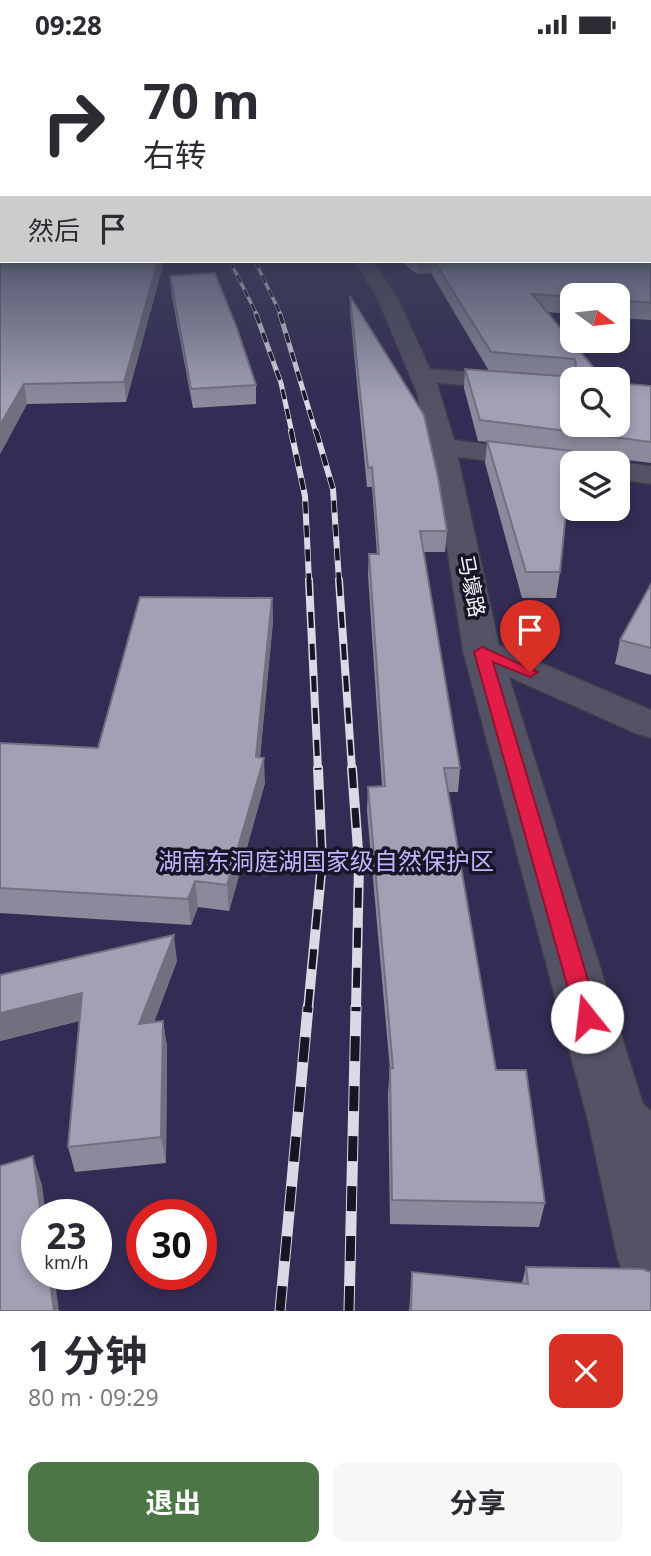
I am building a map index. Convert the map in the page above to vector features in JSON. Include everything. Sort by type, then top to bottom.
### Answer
[{"type":"street","name":"马壕路","points":[[376,281],[387,297],[429,393],[454,496],[482,652],[634,1135],[651,1260]]},
{"type":"street","points":[[421,375],[560,386]]},
{"type":"street","points":[[442,446],[560,462]]},
{"type":"street","points":[[630,472],[651,475]]},
{"type":"street","points":[[482,652],[651,725]]},
{"type":"green space","name":"湖南东洞庭湖国家级自然保护区","points":[[0,281],[651,281],[651,1311],[0,1311]]},
{"type":"building","points":[[0,281],[152,281],[124,382],[24,384],[0,425]]},
{"type":"building","points":[[171,281],[218,281],[256,385],[191,389]]},
{"type":"building","points":[[446,281],[651,281],[651,303],[630,301],[630,283],[560,283],[560,296],[532,294],[560,327],[560,353],[581,353],[593,367],[576,367],[575,359],[491,352]]},
{"type":"building","points":[[350,296],[424,415],[438,477],[447,531],[420,531],[460,768],[444,768],[496,1070],[526,1070],[545,1203],[392,1200],[390,1068],[393,1068],[368,787],[385,786],[369,554],[379,554],[372,467],[368,468]]},
{"type":"building","points":[[465,369],[560,376],[560,430],[480,420]]},
{"type":"building","points":[[630,384],[651,386],[651,442],[612,437],[630,437]]},
{"type":"building","points":[[487,441],[572,451],[560,451],[560,521],[565,521],[560,572],[526,572]]},
{"type":"building","points":[[651,584],[651,648],[620,640]]},
{"type":"building","points":[[140,597],[272,598],[256,757],[264,758],[227,885],[195,881],[188,899],[0,888],[0,743],[98,748]]},
{"type":"building","points":[[174,935],[139,1024],[163,1021],[161,1137],[68,1147],[82,993],[0,1013],[0,975]]},
{"type":"building","points":[[33,1156],[39,1199],[21,1199],[21,1290],[51,1290],[54,1311],[0,1311],[0,1166]]},
{"type":"building","points":[[526,1267],[642,1269],[651,1272],[651,1311],[411,1311],[412,1272],[528,1284]]},
{"type":"railway","points":[[240,281],[257,315]]},
{"type":"railway","points":[[265,281],[281,315]]},
{"type":"railway","points":[[256,314],[281,383],[292,433]]},
{"type":"railway","points":[[280,314],[316,433]]},
{"type":"railway","points":[[291,431],[305,496],[309,581]]},
{"type":"railway","points":[[316,431],[333,489],[339,581]]},
{"type":"railway","points":[[309,580],[318,770]]},
{"type":"railway","points":[[339,580],[352,770]]},
{"type":"railway","points":[[308,1009],[322,863],[318,768]]},
{"type":"railway","points":[[352,768],[359,864],[356,1009]]},
{"type":"railway","points":[[280,1311],[308,1007]]},
{"type":"railway","points":[[349,1311],[356,1007]]},
{"type":"route","points":[[530,672],[482,652],[587,1017]]}]
